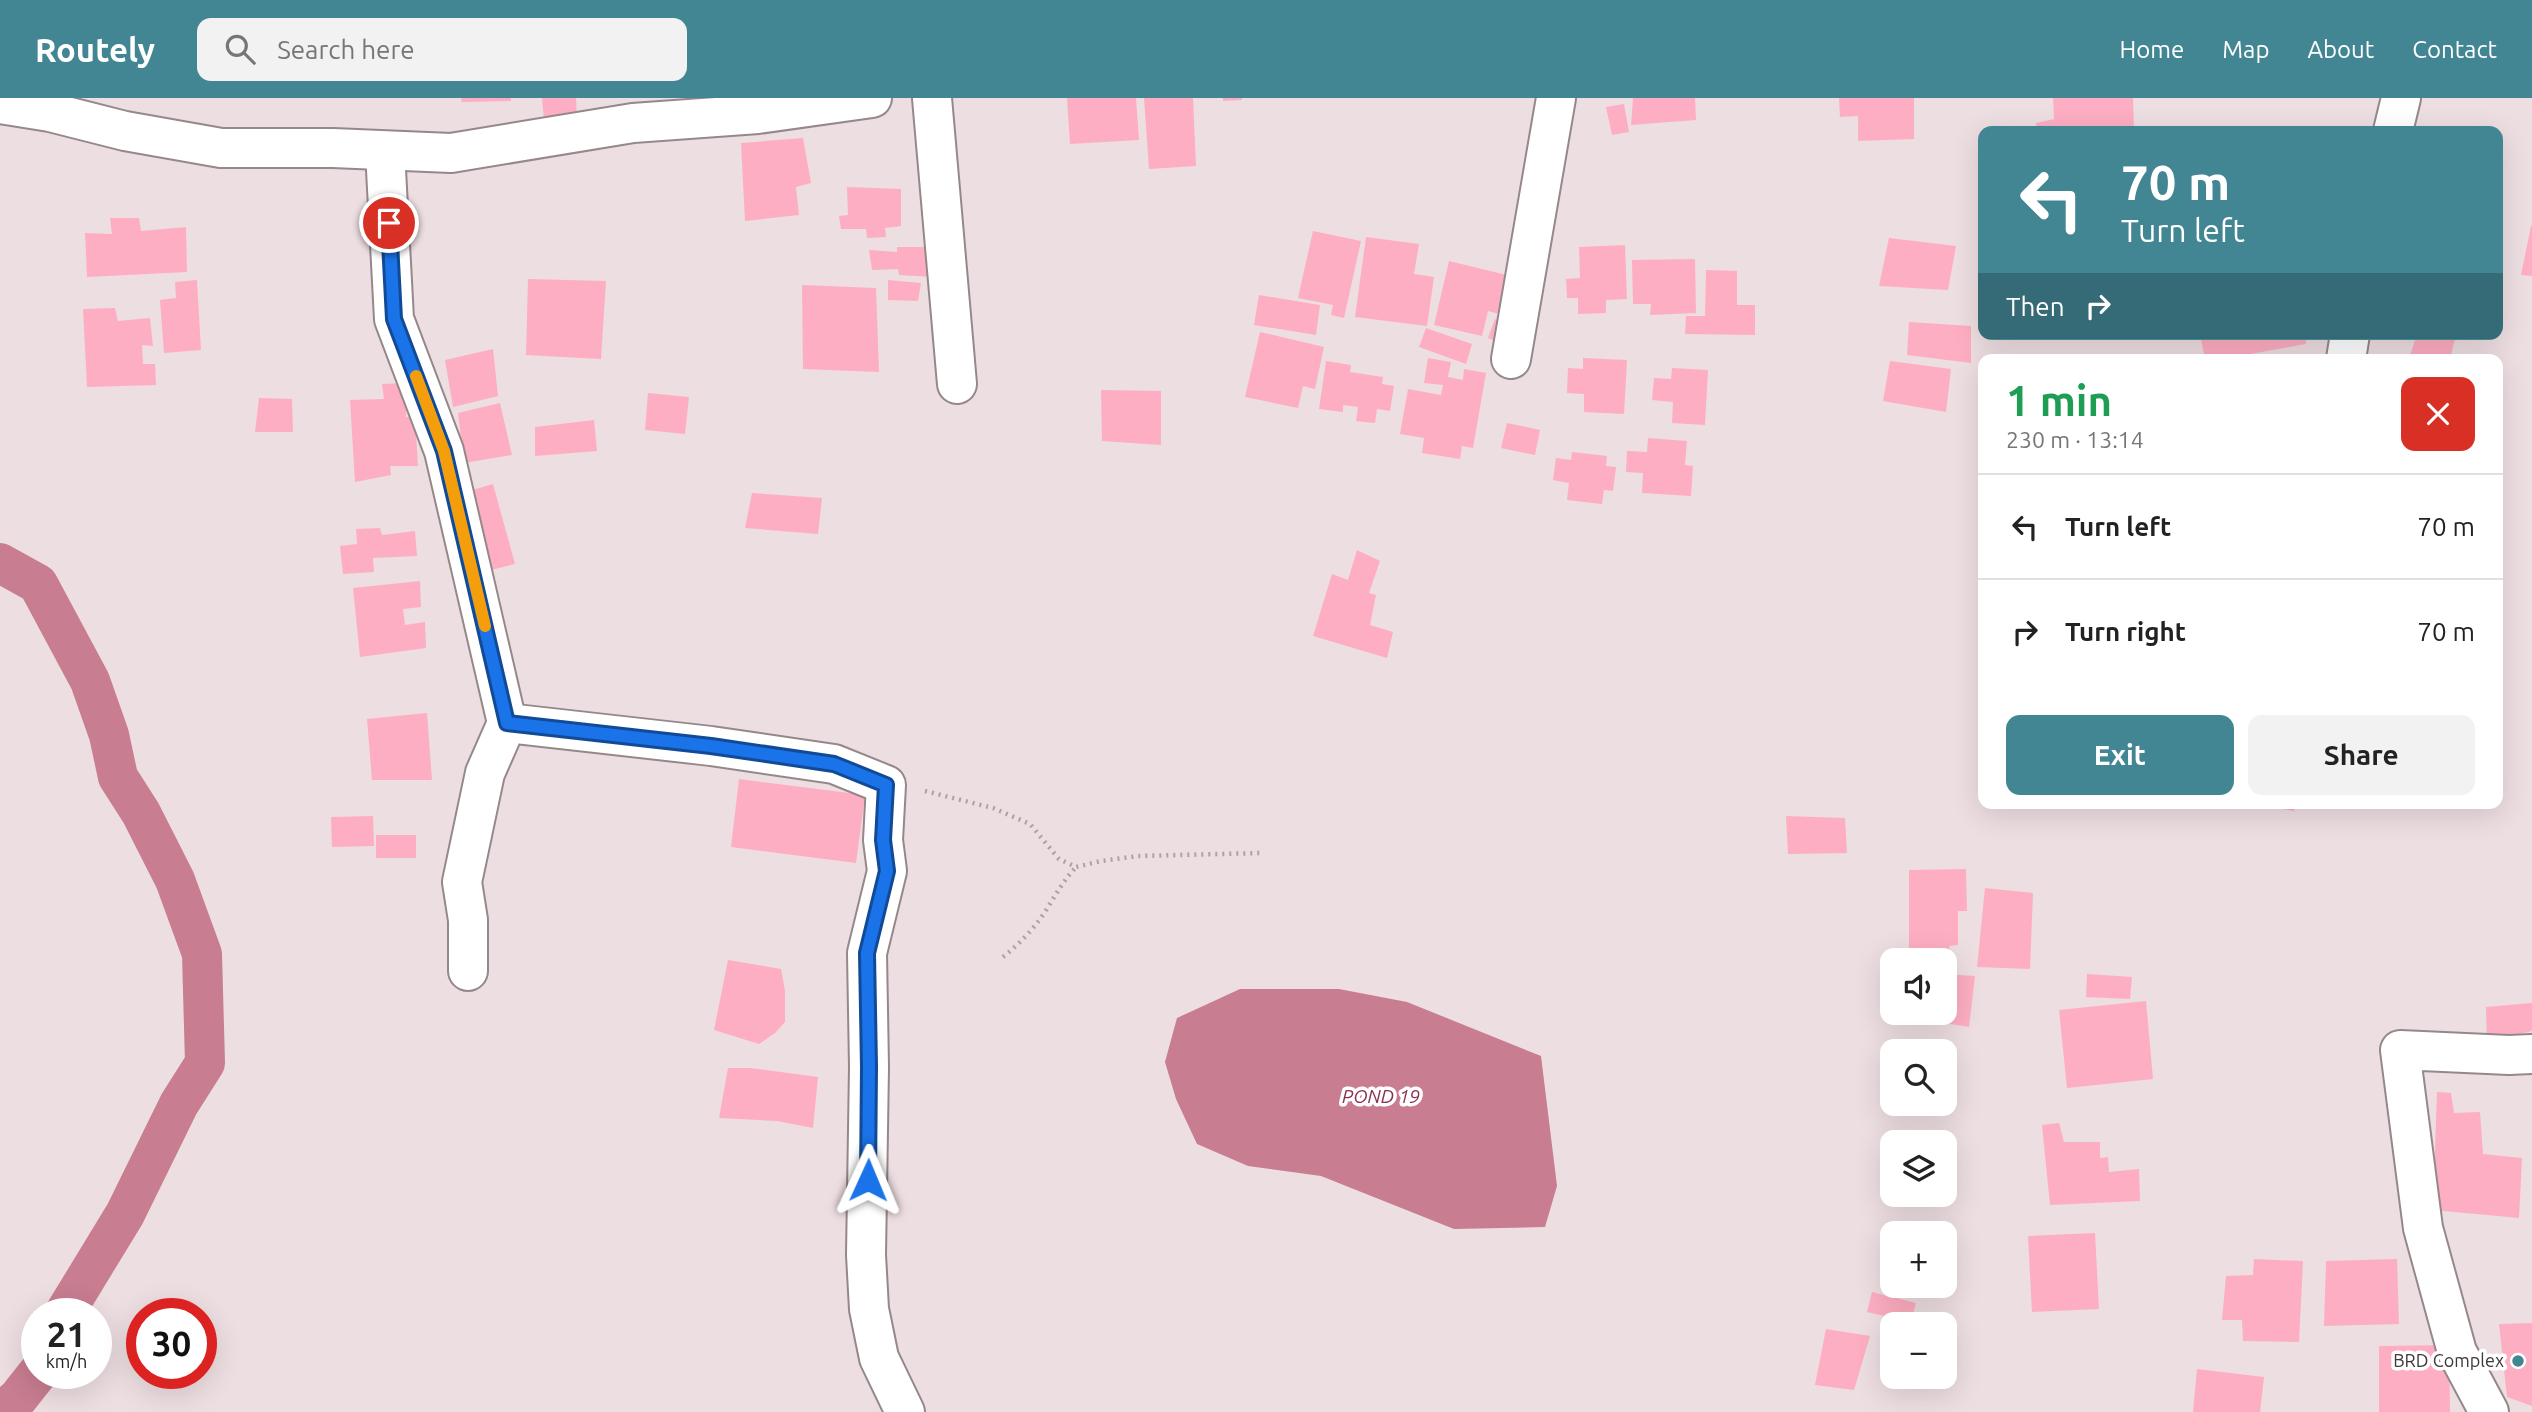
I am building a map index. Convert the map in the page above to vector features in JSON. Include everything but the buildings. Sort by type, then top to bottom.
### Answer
[{"type":"street","points":[[0,104],[50,111],[125,131],[220,148],[451,153],[633,123],[758,114],[872,98]]},
{"type":"street","points":[[932,98],[957,384]]},
{"type":"street","points":[[1511,359],[1556,98]]},
{"type":"street","points":[[2394,126],[2401,98]]},
{"type":"street","points":[[384,151],[394,319],[444,451],[507,723],[485,774],[462,882],[468,919],[468,971]]},
{"type":"street","points":[[507,723],[711,746],[834,764],[886,785],[883,840],[887,871],[867,953],[869,1067],[866,1255],[869,1309],[880,1358],[905,1412]]},
{"type":"street","points":[[2488,1412],[2457,1352],[2423,1228],[2400,1050],[2532,1054]]},
{"type":"path","points":[[886,785],[923,790],[993,808],[1030,824],[1059,859],[1076,867]]},
{"type":"path","points":[[1003,957],[1031,930],[1076,867],[1101,860],[1138,856],[1262,853]]},
{"type":"water","name":"POND 19","points":[[1240,989],[1339,989],[1407,1002],[1541,1056],[1557,1186],[1545,1227],[1454,1229],[1321,1176],[1248,1166],[1197,1144],[1176,1099],[1165,1062],[1177,1018]]},
{"type":"waterway","points":[[0,563],[38,584],[90,681],[109,735],[118,777],[141,813],[175,880],[202,954],[205,1063],[179,1104],[125,1214],[74,1298]]},
{"type":"waterway","points":[[1,1412],[25,1389]]},
{"type":"slow traffic","points":[[416,376],[444,451],[485,626]]},
{"type":"place","name":"BRD Complex","points":[[2518,1361]]},
{"type":"route","points":[[389,223],[394,319],[444,451],[507,723],[711,746],[834,764],[886,785],[883,840],[887,871],[867,953],[868,1180]]}]
